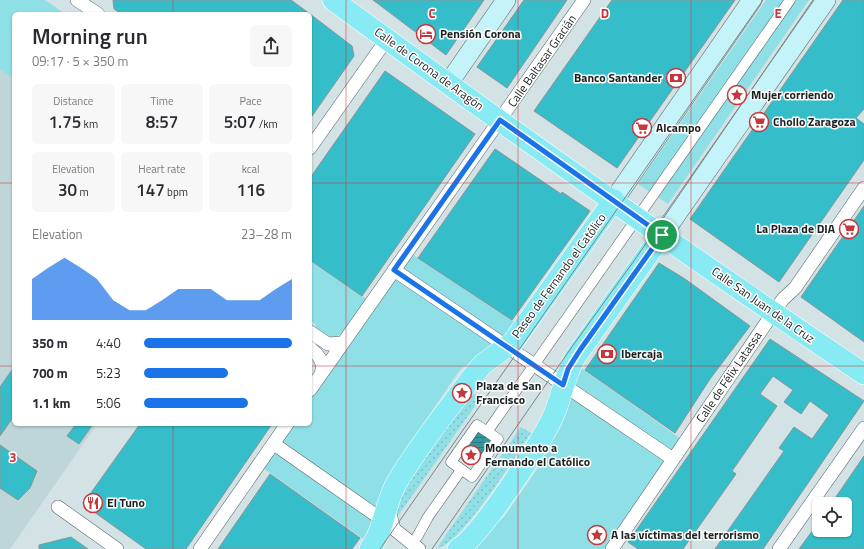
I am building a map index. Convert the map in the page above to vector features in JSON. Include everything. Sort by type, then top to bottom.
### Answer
[{"type":"main road","name":"Calle de Corona de Aragón","points":[[334,0],[448,84],[662,235]]},
{"type":"main road","points":[[448,84],[506,0]]},
{"type":"main road","name":"Paseo de Fernando el Católico","points":[[370,549],[379,534],[397,482],[472,377],[483,364],[508,347],[614,200],[752,0]]},
{"type":"main road","points":[[458,549],[475,534],[508,489],[538,442],[552,418],[568,369],[580,350],[826,0]]},
{"type":"main road","name":"Calle San Juan de la Cruz","points":[[662,235],[773,313],[864,374]]},
{"type":"street","points":[[77,0],[96,8]]},
{"type":"street","name":"Calle Baltasar Gracián","points":[[312,387],[584,0]]},
{"type":"street","points":[[487,432],[790,0]]},
{"type":"street","points":[[312,145],[387,39]]},
{"type":"street","name":"Calle de Félix Latassa","points":[[612,549],[773,313],[783,299],[795,288],[864,188]]},
{"type":"street","points":[[394,270],[673,459]]},
{"type":"street","points":[[312,333],[328,344],[342,343]]},
{"type":"street","points":[[312,350],[321,358],[321,374]]},
{"type":"street","points":[[477,425],[498,439],[472,477],[461,470],[451,462],[477,425]]},
{"type":"street","points":[[200,549],[286,426]]},
{"type":"street","points":[[779,549],[864,428]]},
{"type":"street","points":[[274,444],[386,514],[394,529],[418,543],[428,517],[461,470]]},
{"type":"street","points":[[58,507],[117,549]]},
{"type":"shaded area","points":[[0,0],[45,0],[62,12],[12,12],[12,426],[96,426],[10,549],[0,549]]},
{"type":"shaded area","points":[[0,0],[45,0],[62,12],[12,12],[12,78],[0,69]]},
{"type":"shaded area","points":[[766,0],[809,0],[668,204],[638,184]]},
{"type":"shaded area","name":"Plaza de San Francisco","points":[[412,254],[519,325],[480,357],[462,368],[457,374],[390,473],[369,543],[263,468],[292,426],[312,426],[312,396]]},
{"type":"shaded area","points":[[312,261],[366,299],[342,333],[339,335],[333,337],[317,332],[315,324],[312,322]]},
{"type":"shaded area","name":"Plaza de San Francisco","points":[[576,364],[681,439],[604,549],[463,549],[504,517],[538,468],[536,450]]},
{"type":"shaded area","points":[[470,391],[480,399],[395,520],[402,491]]},
{"type":"shaded area","points":[[521,427],[531,433],[501,479],[460,532],[447,543],[437,548]]},
{"type":"shaded area","points":[[477,431],[492,441],[482,456],[467,445]]},
{"type":"building","points":[[113,0],[291,0],[307,12],[118,12],[114,9]]},
{"type":"building","points":[[373,0],[484,0],[446,55]]},
{"type":"building","points":[[524,0],[567,0],[507,88],[477,67]]},
{"type":"building","points":[[612,0],[735,0],[617,168],[534,111]]},
{"type":"building","points":[[843,0],[864,0],[864,109],[856,118],[864,124],[864,160],[779,282],[690,219]]},
{"type":"building","points":[[312,16],[352,46],[354,56],[312,116]]},
{"type":"building","points":[[385,71],[475,134],[362,296],[312,261],[312,175]]},
{"type":"building","points":[[495,149],[561,194],[562,192],[590,211],[512,320],[418,258]]},
{"type":"building","points":[[864,206],[864,342],[801,297]]},
{"type":"building","points":[[659,263],[685,279],[750,326],[710,379],[675,433],[585,370]]},
{"type":"building","points":[[770,339],[864,401],[763,549],[715,549],[784,451],[779,448],[794,427],[812,439],[829,415],[810,401],[801,414],[784,402],[793,390],[773,376],[760,394],[777,406],[732,471],[736,474],[683,549],[638,549],[628,542]]},
{"type":"building","points":[[12,370],[12,419],[0,436],[0,387]]},
{"type":"building","points":[[74,426],[92,426],[79,444],[67,436]]},
{"type":"building","points":[[139,426],[271,426],[186,549],[146,549],[83,504]]},
{"type":"building","points":[[0,445],[37,471],[30,488],[18,500],[0,488]]},
{"type":"building","points":[[864,456],[864,549],[799,549],[812,531],[812,537],[852,537],[852,497],[836,497]]},
{"type":"building","points":[[270,474],[360,538],[352,549],[218,549]]},
{"type":"building","points":[[71,537],[88,549],[39,549],[39,545]]},
{"type":"tram line","points":[[380,549],[763,0]]},
{"type":"tram line","points":[[432,549],[569,351],[636,258],[813,0]]},
{"type":"place","name":"Pensión Corona","points":[[426,34]]},
{"type":"place","name":"Banco Santander","points":[[676,78]]},
{"type":"place","name":"Mujer corriendo","points":[[737,95]]},
{"type":"place","name":"Chollo Zaragoza","points":[[759,122]]},
{"type":"place","name":"Alcampo","points":[[642,128]]},
{"type":"place","name":"La Plaza de DIA","points":[[849,229]]},
{"type":"place","name":"Ibercaja","points":[[607,354]]},
{"type":"place","name":"Plaza de San Francisco","points":[[462,393]]},
{"type":"place","name":"Monumento a Fernando el Católico","points":[[471,455]]},
{"type":"place","name":"El Tuno","points":[[93,503]]},
{"type":"place","name":"A las víctimas del terrorismo","points":[[597,535]]},
{"type":"route","points":[[500,120],[662,235],[580,350],[568,369],[563,385],[394,270],[500,120]]}]
